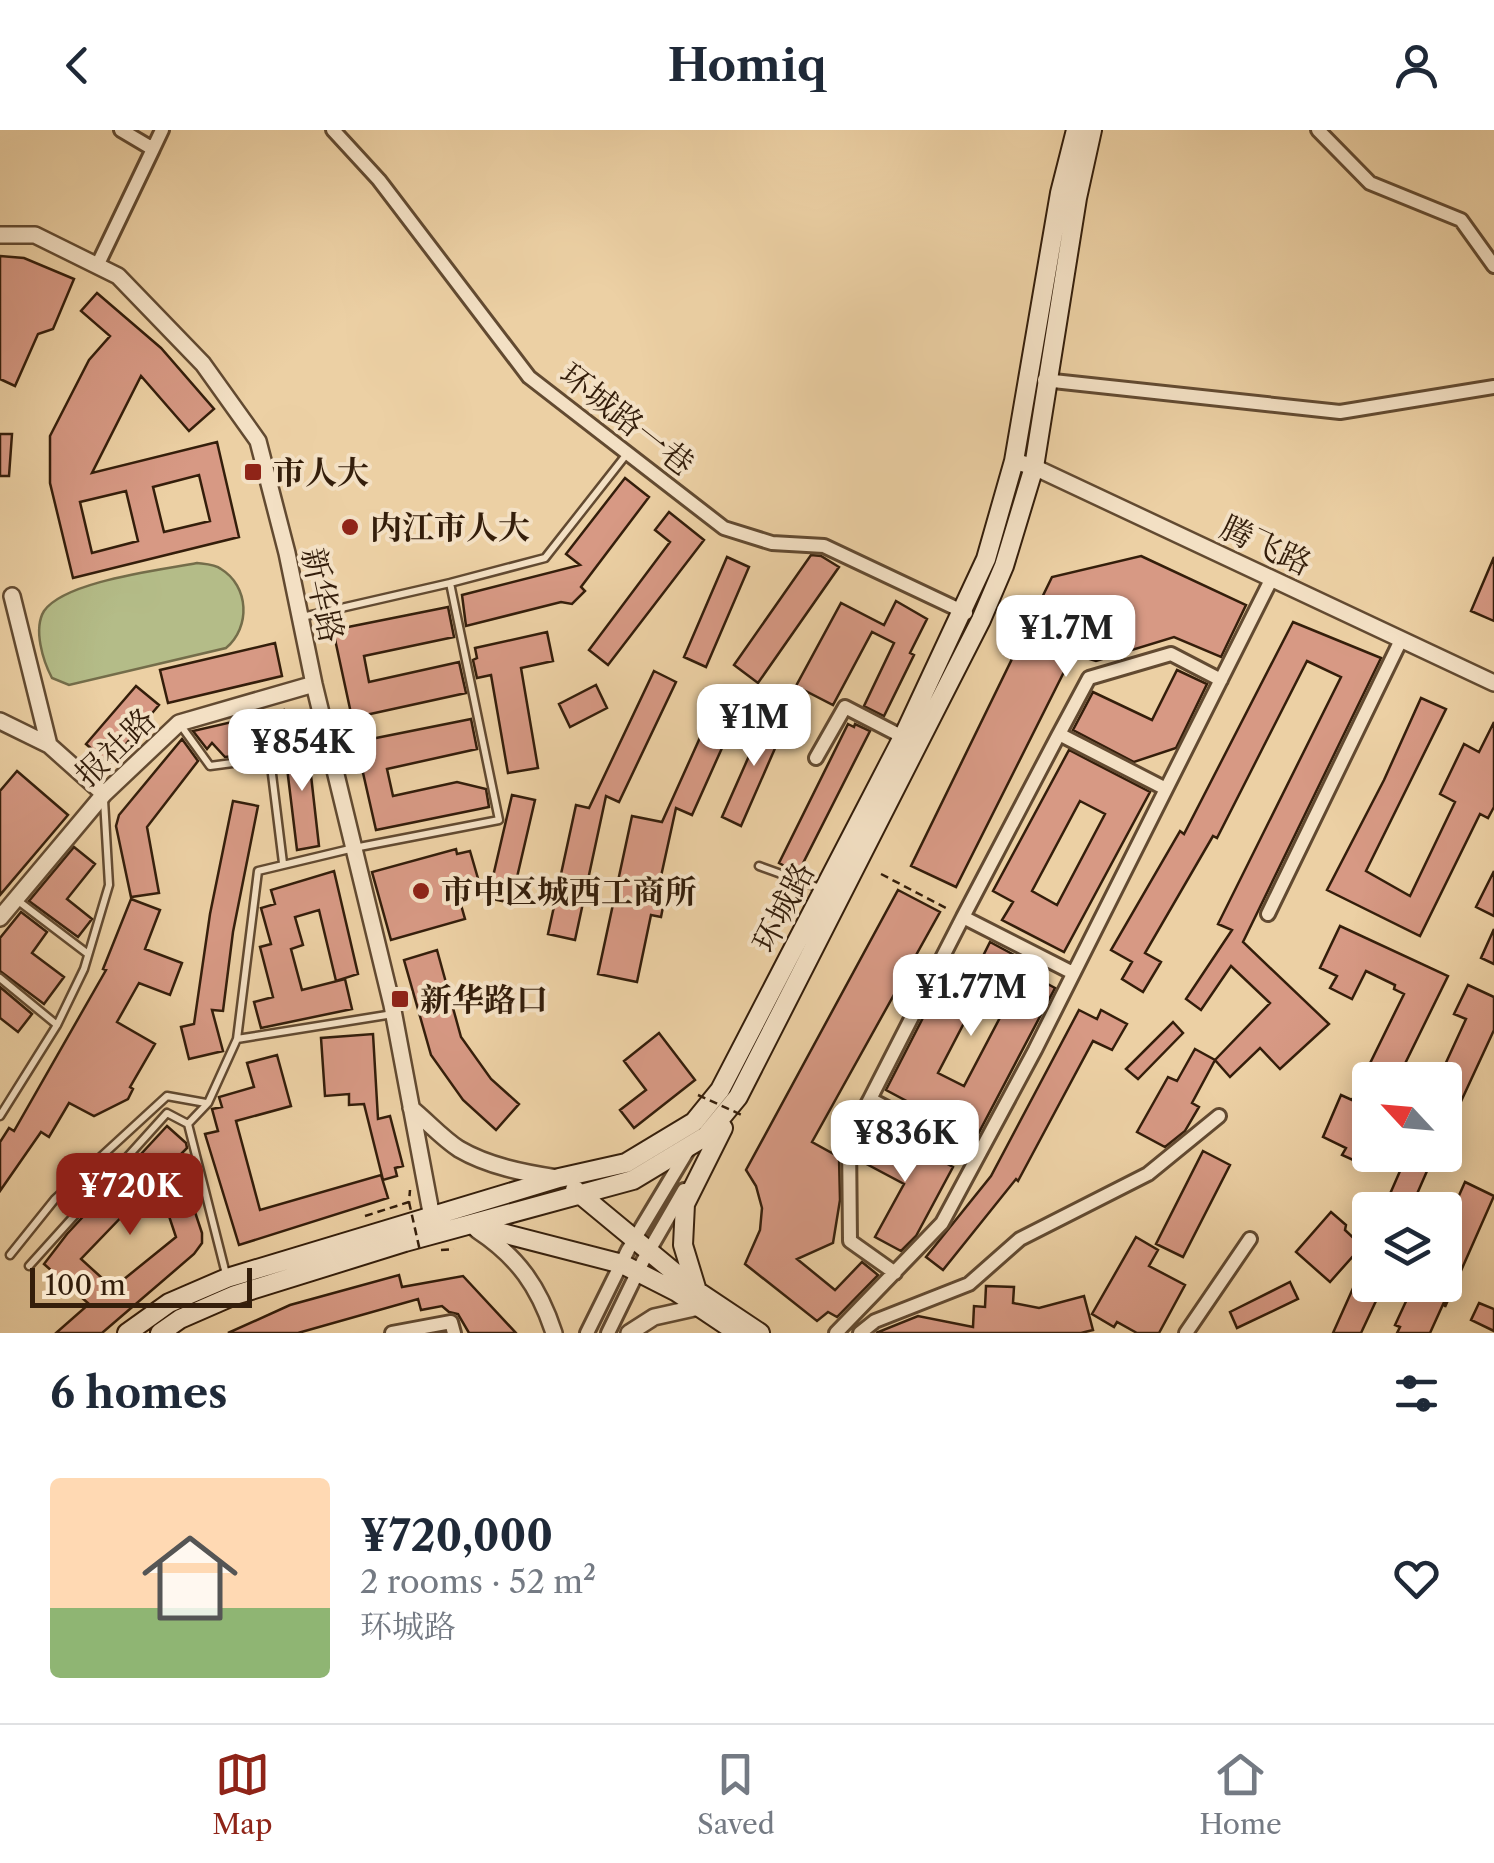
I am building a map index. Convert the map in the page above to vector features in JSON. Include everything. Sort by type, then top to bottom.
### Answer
[{"type":"main road","name":"环城路","points":[[433,1224],[470,1224],[633,1180],[706,1136],[734,1101],[972,616],[1014,461],[1060,193],[1076,130]]},
{"type":"main road","name":"环城路","points":[[127,1333],[169,1303],[433,1224],[558,1178],[626,1164],[734,1101],[826,890],[903,736],[1004,566],[1034,467],[1077,198],[1092,130]]},
{"type":"main road","points":[[698,1299],[683,1245],[685,1204],[734,1101]]},
{"type":"main road","points":[[558,1178],[642,1244],[738,1333]]},
{"type":"main road","points":[[470,1224],[630,1268],[760,1333]]},
{"type":"main road","name":"环城路","points":[[160,1333],[231,1287]]},
{"type":"street","points":[[121,130],[154,149]]},
{"type":"street","points":[[98,266],[162,130]]},
{"type":"street","name":"环城路一巷","points":[[332,130],[379,180],[529,378],[724,528],[772,543],[824,546],[972,616]]},
{"type":"street","points":[[1318,130],[1370,182],[1461,220],[1494,266]]},
{"type":"street","name":"新华路","points":[[0,234],[35,236],[118,276],[203,364],[258,441],[394,1014],[433,1224]]},
{"type":"street","points":[[1026,377],[1340,412],[1494,387]]},
{"type":"street","name":"腾飞路","points":[[1014,461],[1494,683]]},
{"type":"street","points":[[836,1333],[942,1223],[1073,974],[1272,578]]},
{"type":"street","points":[[12,596],[49,745]]},
{"type":"street","points":[[1268,914],[1402,640]]},
{"type":"street","points":[[896,1273],[850,1241],[850,1138],[1089,678],[1171,654],[1220,680]]},
{"type":"street","name":"报社路","points":[[0,918],[104,794],[178,723],[314,684]]},
{"type":"street","points":[[816,758],[845,707],[903,736]]},
{"type":"street","points":[[0,721],[49,745],[104,794]]},
{"type":"street","points":[[1060,734],[1166,789]]},
{"type":"street","points":[[963,917],[1073,974]]},
{"type":"street","points":[[870,1099],[978,1156]]},
{"type":"street","points":[[642,1244],[734,1101]]},
{"type":"street","points":[[411,1108],[456,1147],[525,1173],[558,1178]]},
{"type":"street","points":[[860,1333],[875,1321],[969,1284],[1020,1239],[1148,1174],[1219,1116]]},
{"type":"street","points":[[587,1333],[630,1268],[692,1145]]},
{"type":"street","points":[[470,1224],[502,1246],[542,1296],[554,1333]]},
{"type":"street","points":[[1186,1333],[1250,1240]]},
{"type":"street","points":[[608,1333],[630,1268]]},
{"type":"street","points":[[629,1333],[654,1317],[698,1299]]},
{"type":"street","points":[[392,1333],[451,1322],[454,1333]]},
{"type":"lane","points":[[300,618],[545,558],[628,454]]},
{"type":"lane","points":[[188,1124],[208,1103],[237,1039],[258,871],[499,820],[450,582]]},
{"type":"lane","points":[[178,723],[210,766],[270,758],[284,864]]},
{"type":"lane","points":[[0,1116],[84,970],[109,885],[104,794]]},
{"type":"lane","points":[[758,866],[826,890]]},
{"type":"lane","points":[[16,899],[88,954]]},
{"type":"lane","points":[[0,978],[56,1024]]},
{"type":"lane","points":[[237,1039],[394,1014]]},
{"type":"lane","points":[[10,1255],[55,1198],[167,1096],[208,1103]]},
{"type":"lane","points":[[29,1266],[168,1114],[188,1124],[231,1287]]},
{"type":"path","points":[[881,874],[963,917]]},
{"type":"path","points":[[698,1095],[734,1101]]},
{"type":"path","points":[[365,1216],[410,1202],[420,1251]]},
{"type":"green space","points":[[197,563],[221,569],[230,576],[241,596],[240,629],[226,648],[69,685],[52,678],[39,627],[44,611],[55,601],[92,584]]},
{"type":"building","points":[[0,256],[24,258],[74,279],[53,329],[38,334],[15,386],[0,379]]},
{"type":"building","points":[[97,293],[161,348],[214,409],[189,431],[141,376],[92,473],[217,442],[239,537],[73,578],[50,483],[50,436],[89,360],[110,336],[81,311]],"holes":[[[199,475],[210,521],[164,532],[153,487]],[[126,491],[138,541],[92,553],[80,502]]]},
{"type":"building","points":[[0,434],[12,434],[9,476],[0,476]]},
{"type":"building","points":[[625,478],[649,497],[572,604],[561,602],[466,626],[462,595],[580,565],[566,554]]},
{"type":"building","points":[[669,512],[704,540],[608,665],[589,650],[670,542],[655,530]]},
{"type":"building","points":[[811,555],[821,556],[839,567],[758,683],[734,665]]},
{"type":"building","points":[[1141,556],[1246,605],[1221,657],[1174,637],[1096,661],[1073,654],[956,887],[911,866],[1052,577]]},
{"type":"building","points":[[727,557],[749,567],[706,667],[684,657]]},
{"type":"building","points":[[1494,557],[1494,621],[1471,611]]},
{"type":"building","points":[[896,601],[927,619],[884,716],[864,706],[894,643],[872,632],[833,705],[796,686],[841,603],[884,625]]},
{"type":"building","points":[[448,607],[454,637],[364,656],[369,682],[459,662],[466,693],[352,718],[333,630]]},
{"type":"building","points":[[1293,622],[1381,658],[1243,942],[1329,1024],[1280,1069],[1260,1048],[1230,1077],[1215,1060],[1270,1003],[1231,966],[1201,1010],[1186,999],[1232,930],[1218,924],[1341,677],[1307,661],[1217,838],[1213,836],[1145,953],[1161,962],[1143,992],[1122,979],[1132,962],[1111,950],[1180,831],[1184,834]]},
{"type":"building","points":[[547,632],[553,661],[521,668],[538,768],[508,773],[491,675],[477,678],[475,648]]},
{"type":"building","points":[[275,643],[282,676],[168,703],[160,670]]},
{"type":"building","points":[[1177,670],[1207,684],[1176,748],[1134,762],[1073,730],[1093,692],[1152,720]]},
{"type":"building","points":[[654,671],[676,682],[619,802],[606,796],[575,940],[548,934],[576,805],[589,808]]},
{"type":"building","points":[[596,685],[607,708],[570,727],[559,704]]},
{"type":"building","points":[[136,686],[159,705],[109,764],[86,744]]},
{"type":"building","points":[[721,691],[743,701],[692,815],[676,808],[658,890],[666,892],[661,917],[651,915],[637,982],[598,974],[632,816],[662,822]]},
{"type":"building","points":[[1421,698],[1446,709],[1366,871],[1410,896],[1455,802],[1440,794],[1464,744],[1479,752],[1494,722],[1494,807],[1488,818],[1480,814],[1420,936],[1327,890]]},
{"type":"building","points":[[284,710],[290,741],[234,756],[225,757],[212,743],[207,749],[193,731]]},
{"type":"building","points":[[768,713],[787,721],[741,826],[722,817]]},
{"type":"building","points":[[471,719],[477,749],[387,769],[393,796],[457,782],[486,789],[489,807],[376,830],[356,742]]},
{"type":"building","points":[[848,724],[870,731],[798,873],[779,863]]},
{"type":"building","points":[[182,739],[198,761],[147,827],[159,893],[131,897],[116,826],[119,815]]},
{"type":"building","points":[[307,740],[319,846],[297,850],[284,743]]},
{"type":"building","points":[[1069,750],[1150,792],[1064,952],[1002,920],[1013,902],[993,891]],"holes":[[[1080,801],[1105,814],[1057,905],[1032,891]]]},
{"type":"building","points":[[17,771],[68,815],[0,895],[0,791]]},
{"type":"building","points":[[512,795],[535,800],[511,903],[488,898]]},
{"type":"building","points":[[233,801],[258,806],[233,932],[223,1011],[212,1010],[223,1051],[189,1059],[181,1027],[194,1024],[210,914]]},
{"type":"building","points":[[74,847],[95,864],[67,899],[92,919],[78,937],[29,901]]},
{"type":"building","name":"市中区城西工商所","points":[[456,849],[457,854],[470,851],[479,882],[464,887],[467,896],[459,898],[465,919],[391,940],[372,872]]},
{"type":"building","points":[[334,871],[358,974],[336,981],[319,910],[295,917],[303,945],[291,949],[302,990],[345,979],[352,1009],[261,1028],[254,1002],[273,997],[260,947],[271,944],[261,908],[275,904],[271,890]]},
{"type":"building","points":[[1494,871],[1494,916],[1476,907]]},
{"type":"building","points":[[898,890],[940,912],[812,1142],[839,1157],[840,1200],[833,1243],[797,1259],[835,1290],[862,1262],[878,1275],[837,1317],[828,1312],[817,1321],[745,1264],[760,1230],[762,1208],[756,1186],[746,1170]]},
{"type":"building","points":[[131,899],[160,910],[145,949],[182,963],[170,995],[139,983],[117,1022],[155,1044],[130,1087],[133,1089],[128,1099],[94,1116],[69,1103],[49,1137],[41,1132],[0,1191],[0,1142],[9,1128],[14,1131],[106,970],[103,969]]},
{"type":"building","points":[[21,912],[47,932],[32,953],[64,977],[44,1004],[0,971],[0,938]]},
{"type":"building","points":[[1340,926],[1448,976],[1406,1062],[1371,1062],[1404,994],[1394,989],[1395,985],[1366,971],[1352,999],[1330,988],[1337,976],[1320,968]]},
{"type":"building","points":[[1494,929],[1494,964],[1481,958]]},
{"type":"building","points":[[990,942],[1016,956],[1012,965],[1055,988],[976,1138],[886,1090],[954,957],[977,968]],"holes":[[[989,975],[1015,989],[964,1086],[938,1073]]]},
{"type":"building","points":[[437,950],[461,1037],[491,1079],[519,1104],[496,1130],[463,1100],[431,1055],[404,960]]},
{"type":"building","points":[[1468,985],[1494,997],[1494,1030],[1462,1099],[1462,1062],[1446,1062],[1466,1019],[1454,1014]]},
{"type":"building","points":[[0,987],[32,1014],[18,1032],[0,1018]]},
{"type":"building","points":[[1079,1010],[1097,1019],[1101,1010],[1127,1024],[1112,1050],[1093,1041],[1018,1181],[943,1270],[926,1257],[991,1176]]},
{"type":"building","points":[[1173,1022],[1183,1033],[1138,1079],[1126,1069]]},
{"type":"building","points":[[659,1033],[695,1080],[634,1128],[620,1110],[646,1090],[624,1061]]},
{"type":"building","points":[[373,1034],[378,1119],[390,1116],[403,1166],[395,1168],[397,1176],[383,1180],[364,1104],[349,1105],[349,1094],[325,1096],[321,1038]]},
{"type":"building","points":[[1195,1049],[1215,1060],[1192,1103],[1199,1107],[1185,1131],[1165,1147],[1137,1132],[1168,1077],[1177,1081]]},
{"type":"building","points":[[277,1055],[291,1106],[236,1121],[260,1210],[381,1175],[388,1198],[239,1245],[205,1134],[218,1131],[212,1109],[222,1107],[219,1097],[254,1087],[247,1063]]},
{"type":"building","points":[[1341,1095],[1352,1100],[1352,1160],[1342,1155],[1346,1148],[1323,1137]]},
{"type":"building","points":[[167,1126],[186,1143],[187,1148],[177,1158],[202,1243],[102,1333],[56,1333],[89,1304],[44,1264]],"holes":[[[157,1180],[176,1237],[113,1288],[81,1259]]]},
{"type":"building","points":[[876,1126],[953,1167],[916,1236],[901,1251],[875,1237],[904,1184],[859,1160]]},
{"type":"building","points":[[1203,1151],[1230,1165],[1183,1257],[1156,1244]]},
{"type":"building","points":[[1400,1172],[1427,1172],[1418,1192],[1391,1192]]},
{"type":"building","points":[[1465,1182],[1494,1196],[1462,1268],[1462,1192]]},
{"type":"building","points":[[1331,1212],[1352,1237],[1352,1257],[1330,1282],[1296,1252]]},
{"type":"building","points":[[1136,1237],[1158,1250],[1149,1266],[1185,1285],[1159,1333],[1137,1333],[1117,1322],[1114,1327],[1092,1314]]},
{"type":"building","points":[[399,1275],[402,1287],[463,1276],[516,1333],[469,1333],[458,1314],[442,1306],[421,1310],[418,1299],[298,1333],[228,1333],[290,1305]]},
{"type":"building","points":[[1290,1282],[1298,1299],[1237,1328],[1230,1312]]},
{"type":"building","points":[[986,1286],[1014,1287],[1013,1303],[1039,1308],[1084,1296],[1093,1330],[876,1333],[918,1316],[973,1327],[974,1306],[985,1307]]},
{"type":"building","points":[[1352,1290],[1352,1302],[1375,1302],[1361,1333],[1333,1333]]},
{"type":"building","points":[[1406,1302],[1444,1302],[1430,1333],[1397,1333],[1400,1327],[1395,1325]]},
{"type":"building","points":[[1479,1303],[1494,1309],[1494,1331],[1471,1320]]},
{"type":"place","name":"市人大","points":[[253,472]]},
{"type":"place","name":"内江市人大","points":[[350,527]]},
{"type":"place","name":"市中区城西工商所","points":[[421,891]]},
{"type":"place","name":"新华路口","points":[[400,999]]}]
